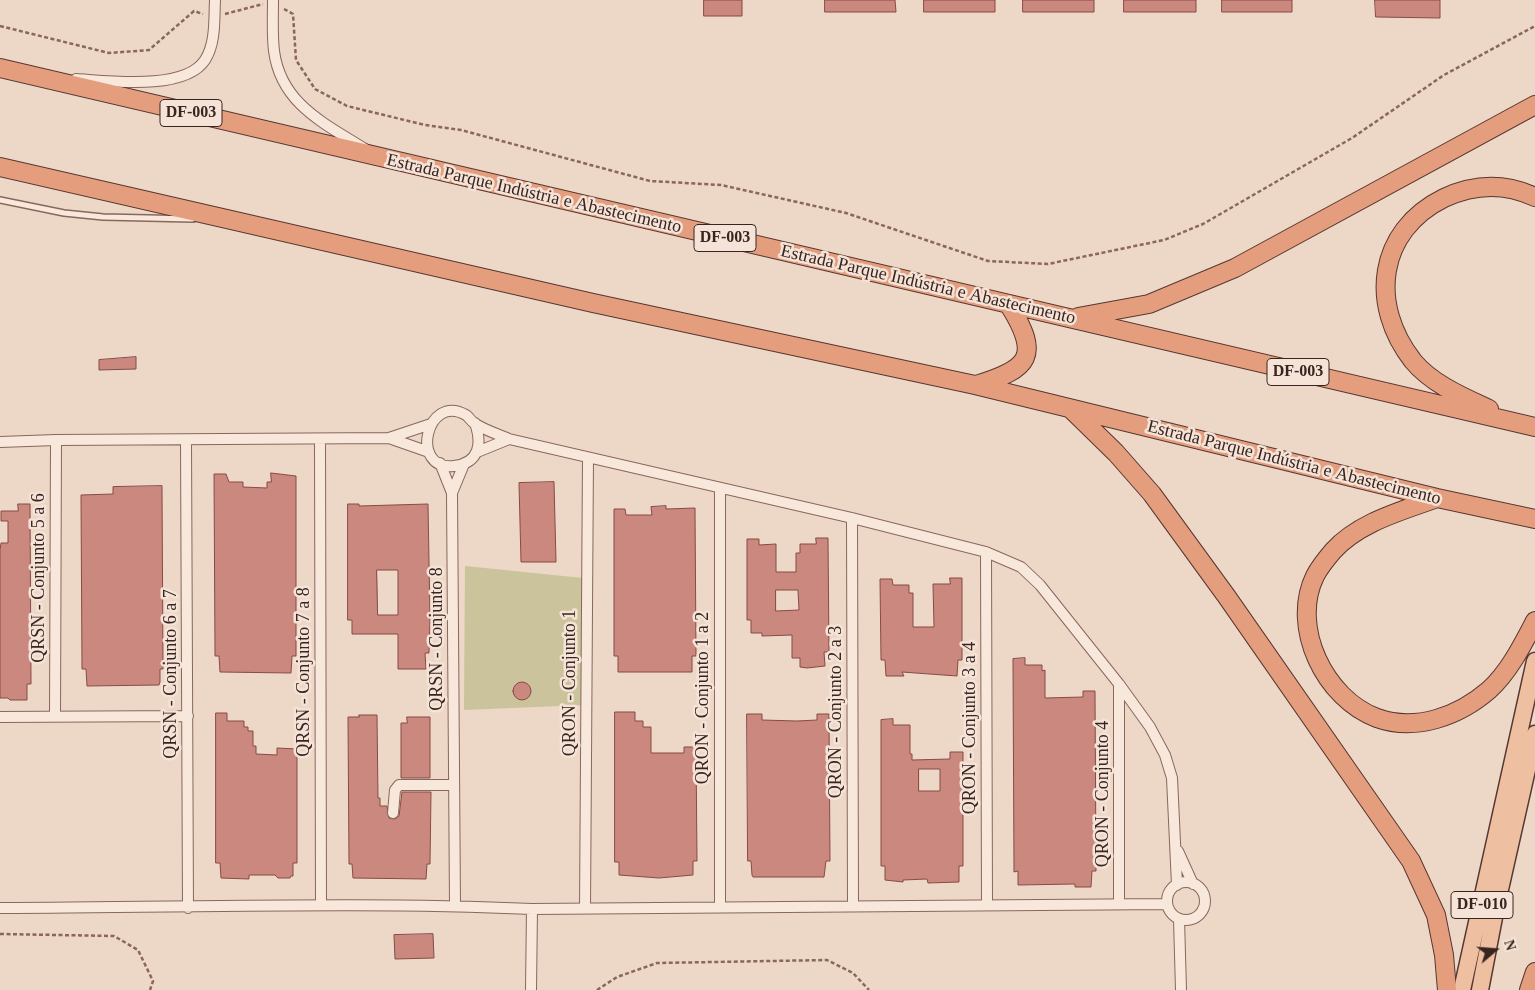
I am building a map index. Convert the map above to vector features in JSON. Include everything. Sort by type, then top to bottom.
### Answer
[{"type":"highway","name":"Estrada Parque Indústria e Abastecimento","points":[[0,68],[381,159],[532,192],[1531,426]]},
{"type":"highway","points":[[1069,318],[1149,304],[1236,268],[1535,104]]},
{"type":"highway","name":"Estrada Parque Indústria e Abastecimento","points":[[0,167],[602,305],[976,385],[1437,498],[1535,518]]},
{"type":"highway","points":[[1531,426],[1476,403],[1436,382],[1414,362],[1397,337],[1387,302],[1386,270],[1395,243],[1412,219],[1430,206],[1459,191],[1491,186],[1519,190],[1535,197]]},
{"type":"highway","points":[[976,385],[1004,377],[1024,364],[1027,353],[1026,342],[1020,322],[1009,305]]},
{"type":"highway","points":[[1071,409],[1116,453],[1152,494],[1411,861],[1436,915],[1444,955],[1447,990]]},
{"type":"highway","points":[[1437,498],[1367,525],[1334,550],[1315,576],[1308,606],[1310,634],[1318,662],[1336,689],[1356,706],[1378,718],[1410,723],[1438,720],[1467,707],[1491,689],[1510,664],[1535,621]]},
{"type":"highway","points":[[1529,990],[1535,972]]},
{"type":"main road","name":"DF-010","points":[[1462,990],[1535,661]]},
{"type":"main road","name":"DF-010","points":[[1480,990],[1496,907],[1535,734]]},
{"type":"street","points":[[48,78],[138,82],[180,76],[196,71],[205,60],[212,46],[215,0]]},
{"type":"street","points":[[273,1],[274,50],[284,84],[304,109],[381,159]]},
{"type":"street","points":[[0,442],[389,438],[430,424],[440,415],[453,412],[465,415],[475,424],[509,439],[852,518],[986,552],[1021,566],[1040,585],[1119,684],[1150,727],[1165,755],[1172,778],[1177,885]]},
{"type":"street","points":[[429,452],[426,437],[430,424]]},
{"type":"street","points":[[475,424],[480,437],[477,452]]},
{"type":"street","points":[[389,438],[429,452],[440,463],[452,466],[464,464],[477,452],[509,439]]},
{"type":"street","name":"QRSN - Conjunto 5 a 6","points":[[56,440],[56,716]]},
{"type":"street","name":"QRSN - Conjunto 7 a 8","points":[[320,440],[321,905]]},
{"type":"street","name":"QRSN - Conjunto 6 a 7","points":[[186,441],[188,908]]},
{"type":"street","name":"QRON - Conjunto 1","points":[[585,908],[588,458]]},
{"type":"street","name":"QRSN - Conjunto 8","points":[[440,463],[452,493],[455,905]]},
{"type":"street","name":"QRSN - Conjunto 8","points":[[452,493],[464,464]]},
{"type":"street","name":"QRON - Conjunto 1 a 2","points":[[720,489],[720,906]]},
{"type":"street","name":"QRON - Conjunto 2 a 3","points":[[852,518],[853,905]]},
{"type":"street","name":"QRON - Conjunto 3 a 4","points":[[986,552],[987,904]]},
{"type":"street","name":"QRON - Conjunto 4","points":[[1119,684],[1119,904]]},
{"type":"street","points":[[0,717],[188,716]]},
{"type":"street","points":[[393,813],[395,790],[399,785],[454,785]]},
{"type":"street","points":[[1175,845],[1193,884]]},
{"type":"street","points":[[1179,920],[1196,918],[1202,912],[1205,904],[1204,896],[1200,888],[1193,884],[1185,882],[1177,885],[1167,896],[1167,904],[1171,913],[1179,920],[1181,990]]},
{"type":"street","points":[[0,908],[455,905],[532,909],[720,906],[1167,904]]},
{"type":"street","points":[[532,909],[532,990]]},
{"type":"lane","points":[[0,200],[64,213],[103,217],[231,220]]},
{"type":"path","points":[[0,26],[109,53],[149,50],[194,11],[214,17],[273,1],[293,14],[296,60],[315,89],[347,106],[425,125],[461,130],[650,181],[721,185],[846,214],[988,261],[1048,264],[1164,240],[1203,224],[1352,138],[1444,75],[1535,26]]},
{"type":"path","points":[[0,934],[114,936],[138,950],[153,981],[150,990]]},
{"type":"path","points":[[597,990],[617,977],[657,963],[827,960],[853,973],[869,990]]},
{"type":"shaded area","points":[[465,566],[583,578],[585,705],[464,710]]},
{"type":"building","points":[[704,0],[742,0],[742,16],[704,16]]},
{"type":"building","points":[[825,0],[895,0],[896,12],[825,12]]},
{"type":"building","points":[[924,0],[995,0],[995,12],[924,12]]},
{"type":"building","points":[[1023,0],[1094,0],[1094,12],[1023,12]]},
{"type":"building","points":[[1124,0],[1196,0],[1196,12],[1124,12]]},
{"type":"building","points":[[1222,0],[1292,0],[1292,12],[1222,12]]},
{"type":"building","points":[[1375,0],[1440,0],[1440,18],[1376,17]]},
{"type":"building","points":[[136,357],[136,369],[99,370],[99,360]]},
{"type":"building","points":[[271,473],[296,476],[296,656],[292,656],[291,673],[220,672],[219,656],[215,656],[214,474],[226,474],[229,482],[243,482],[243,487],[267,488],[267,482],[271,482]]},
{"type":"building","points":[[554,482],[556,562],[521,562],[519,483]]},
{"type":"building","points":[[162,486],[163,669],[160,669],[159,685],[87,686],[86,669],[82,669],[81,495],[113,494],[113,487]]},
{"type":"building","points":[[18,504],[30,504],[31,684],[27,684],[27,700],[0,698],[0,550],[1,543],[8,543],[8,521],[1,521],[1,511],[18,511]]},
{"type":"building","points":[[348,504],[359,504],[359,506],[428,504],[430,620],[429,653],[425,653],[426,669],[398,669],[398,634],[352,634],[352,620],[348,620]],"holes":[[[377,570],[398,570],[398,615],[378,615]]]},
{"type":"building","points":[[666,506],[666,509],[695,508],[696,656],[692,656],[692,672],[618,672],[618,656],[614,656],[614,509],[625,509],[626,515],[652,515],[651,507]]},
{"type":"building","points":[[816,538],[828,538],[829,652],[824,652],[825,666],[807,668],[800,667],[800,658],[792,658],[792,635],[762,636],[762,633],[751,633],[751,620],[747,620],[747,539],[759,539],[759,545],[776,544],[776,572],[796,572],[796,553],[800,553],[800,544],[816,544]],"holes":[[[776,590],[798,590],[799,610],[776,611]]]},
{"type":"building","points":[[950,578],[962,578],[962,660],[958,660],[957,676],[902,672],[904,676],[886,676],[885,660],[881,660],[880,579],[892,579],[893,585],[909,585],[909,593],[913,593],[913,627],[934,627],[933,584],[950,584]]},
{"type":"building","points":[[1025,658],[1025,665],[1042,665],[1042,671],[1045,670],[1045,698],[1083,697],[1083,691],[1095,691],[1096,871],[1092,871],[1091,887],[1075,887],[1075,884],[1018,885],[1018,871],[1014,872],[1013,659]]},
{"type":"building","points":[[518,682],[526,682],[531,687],[529,698],[518,700],[513,695],[513,687]]},
{"type":"building","points":[[615,712],[635,712],[635,721],[643,721],[643,727],[651,727],[651,753],[684,753],[684,747],[696,747],[697,861],[693,861],[693,875],[659,878],[619,875],[619,862],[615,862]]},
{"type":"building","points":[[216,713],[227,713],[227,721],[244,721],[244,727],[248,727],[248,731],[253,731],[253,746],[256,746],[256,754],[277,755],[277,748],[297,749],[297,863],[293,863],[293,876],[290,878],[278,878],[275,875],[249,875],[249,879],[221,878],[220,863],[216,863]]},
{"type":"building","points":[[747,714],[762,714],[762,720],[797,721],[817,720],[817,714],[829,714],[830,861],[826,861],[824,877],[753,877],[752,875],[751,861],[748,861]]},
{"type":"building","points":[[359,715],[377,715],[378,798],[380,798],[380,806],[387,806],[389,818],[395,819],[399,816],[402,792],[431,792],[430,864],[427,864],[426,879],[353,878],[352,864],[349,864],[348,717],[359,717]]},
{"type":"building","points":[[407,717],[430,717],[430,778],[401,778],[401,723],[407,723]]},
{"type":"building","points":[[893,719],[893,725],[910,725],[910,754],[912,754],[912,760],[950,759],[950,752],[963,752],[963,866],[959,866],[959,882],[928,883],[927,879],[903,880],[903,882],[885,880],[885,866],[881,866],[881,720]],"holes":[[[919,769],[940,769],[940,791],[919,791]]]},
{"type":"building","points":[[433,934],[434,958],[395,959],[394,935]]}]
